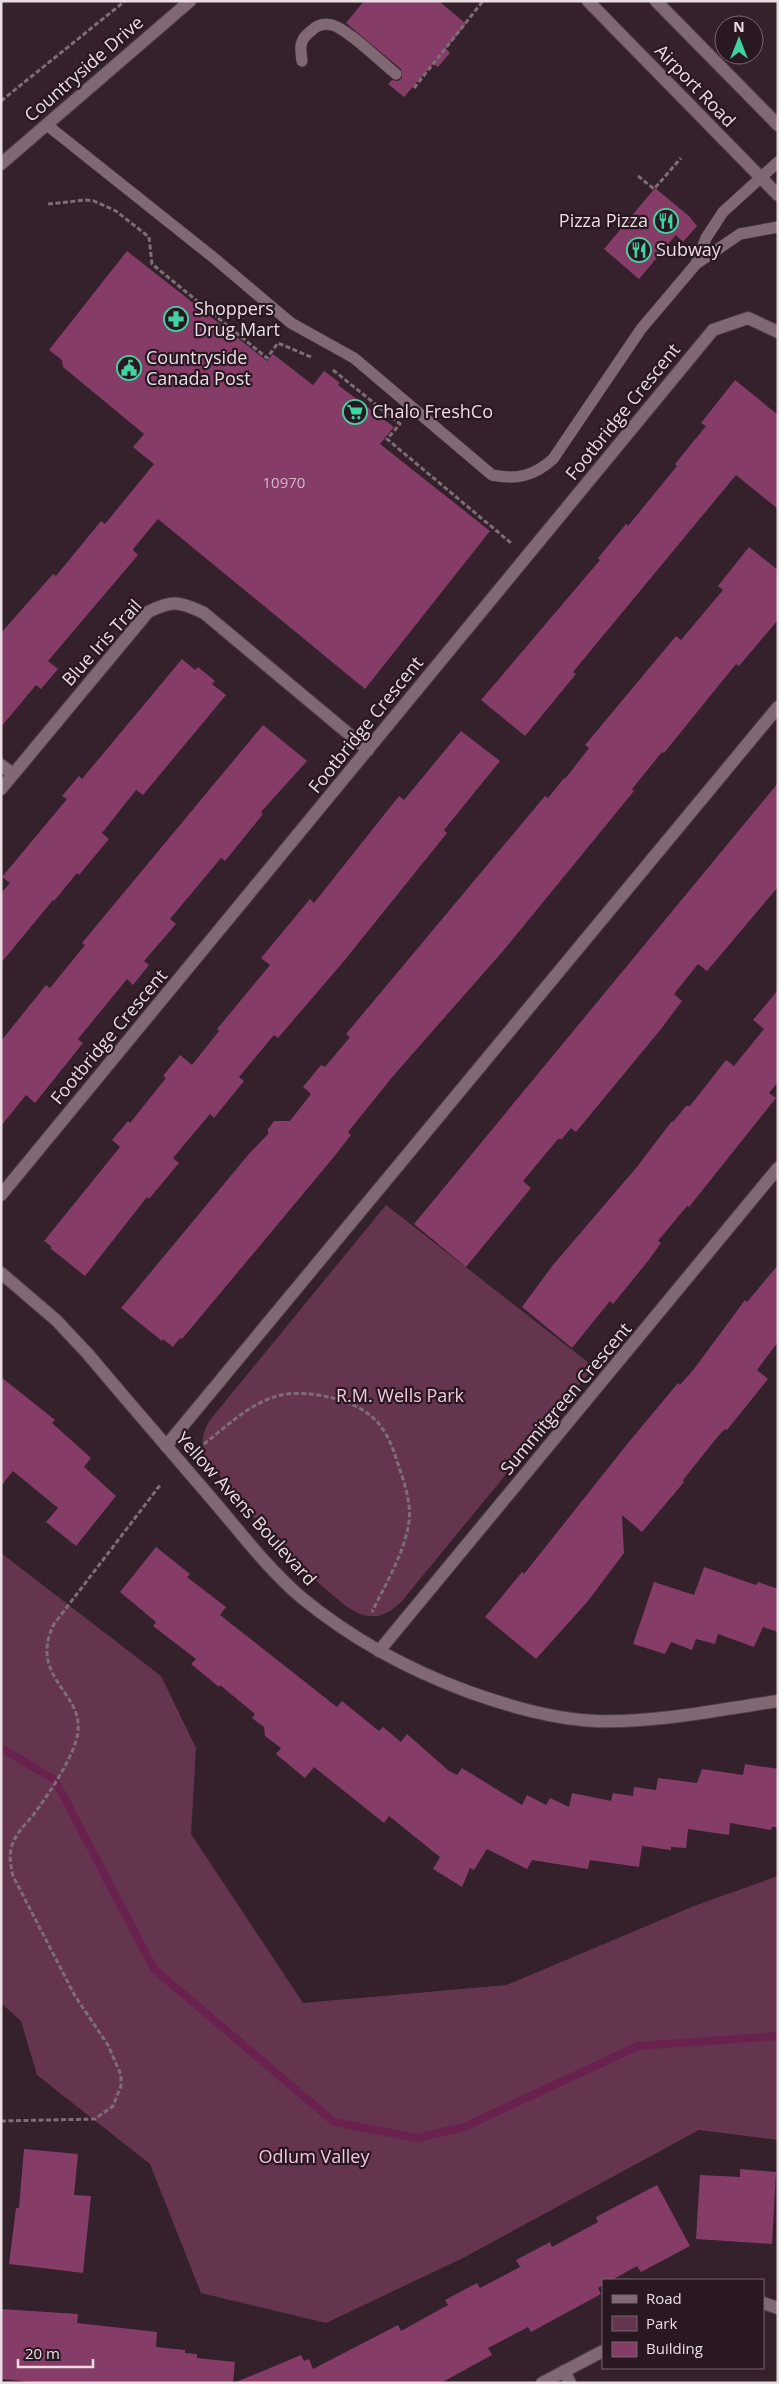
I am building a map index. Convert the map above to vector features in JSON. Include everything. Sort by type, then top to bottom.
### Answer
[{"type":"street","name":"Countryside Drive","points":[[1,164],[190,1]]},
{"type":"street","name":"Airport Road","points":[[588,1],[778,195]]},
{"type":"street","name":"Airport Road","points":[[656,1],[778,125]]},
{"type":"street","name":"Footbridge Crescent","points":[[1,1195],[713,330],[748,318],[778,332]]},
{"type":"street","name":"Blue Iris Trail","points":[[1,789],[148,612],[165,603],[186,604],[204,612],[368,750]]},
{"type":"street","points":[[166,1446],[778,707]]},
{"type":"street","points":[[1,765],[13,774]]},
{"type":"street","name":"Summitgreen Crescent","points":[[379,1651],[778,1168]]},
{"type":"street","name":"Yellow Avens Boulevard","points":[[1,1273],[56,1320],[87,1353],[283,1580],[336,1625],[379,1651],[459,1688],[514,1706],[554,1716],[595,1721],[663,1718],[778,1701]]},
{"type":"street","points":[[764,2303],[778,2308]]},
{"type":"street","points":[[542,2383],[567,2377],[602,2352]]},
{"type":"lane","points":[[302,61],[300,44],[303,37],[316,27],[330,24],[343,30],[396,74]]},
{"type":"lane","points":[[47,125],[214,258],[291,323],[354,358],[492,475],[509,478],[525,476],[540,470],[553,459],[641,329],[696,264],[740,234],[778,226]]},
{"type":"lane","points":[[696,264],[706,238],[723,212],[778,162]]},
{"type":"path","points":[[1,101],[125,1]]},
{"type":"path","points":[[414,88],[483,1]]},
{"type":"path","points":[[638,176],[654,190],[681,158]]},
{"type":"path","points":[[48,204],[86,200],[113,209],[149,237],[152,264],[267,358],[278,343],[317,360]]},
{"type":"path","points":[[328,365],[400,424],[388,439],[511,543]]},
{"type":"path","points":[[204,1444],[250,1408],[281,1395],[316,1394],[341,1401],[367,1412],[379,1423],[394,1450],[406,1486],[410,1510],[408,1527],[400,1552],[372,1612]]},
{"type":"path","points":[[1,2120],[95,2119],[113,2106],[121,2086],[120,2075],[108,2045],[75,1996],[13,1876],[10,1862],[11,1849],[16,1835],[34,1813],[64,1765],[76,1741],[77,1716],[72,1704],[51,1674],[47,1662],[48,1636],[54,1624],[161,1484]]},
{"type":"green space","name":"R.M. Wells Park","points":[[386,1205],[594,1367],[402,1601],[387,1613],[369,1616],[346,1606],[309,1575],[277,1543],[205,1457],[203,1442],[204,1433],[210,1420]]},
{"type":"green space","name":"Odlum Valley","points":[[1,1553],[161,1676],[196,1748],[191,1834],[303,2003],[507,1985],[694,1906],[778,1876],[778,2140],[699,2130],[463,2258],[326,2323],[201,2293],[150,2164],[37,2075],[21,2021],[1,2003]]},
{"type":"building","points":[[364,1],[439,1],[466,24],[446,49],[450,53],[438,67],[433,64],[404,97],[388,84],[392,80],[398,81],[402,78],[401,69],[346,23]]},
{"type":"building","points":[[655,188],[689,216],[697,226],[683,242],[676,235],[639,279],[604,249]]},
{"type":"building","points":[[127,251],[267,361],[273,354],[313,385],[324,371],[340,383],[338,385],[394,427],[380,444],[490,531],[365,689],[158,519],[134,548],[133,550],[138,555],[48,661],[58,669],[41,689],[36,685],[1,727],[1,633],[53,574],[56,576],[101,521],[105,524],[154,464],[133,447],[144,434],[63,367],[62,360],[49,350]]},
{"type":"building","points":[[735,380],[778,415],[778,509],[736,475],[573,672],[576,674],[525,736],[481,700],[600,560],[598,558],[626,524],[628,526],[677,466],[675,464],[706,426],[701,423]]},
{"type":"building","points":[[749,547],[778,570],[778,620],[739,666],[736,664],[664,753],[662,752],[632,789],[634,791],[503,951],[394,1075],[348,1132],[351,1135],[333,1158],[182,1339],[180,1338],[173,1347],[163,1339],[162,1341],[121,1308],[248,1155],[268,1134],[268,1129],[274,1121],[290,1121],[311,1094],[303,1087],[321,1065],[325,1067],[350,1037],[346,1034],[545,796],[548,798],[565,779],[589,748],[585,745],[676,636],[681,640],[723,590],[718,586]]},
{"type":"building","points":[[182,659],[195,670],[198,667],[215,681],[212,684],[226,695],[143,795],[136,790],[102,833],[109,839],[79,875],[77,873],[53,900],[1,963],[1,893],[10,883],[2,877],[67,799],[62,796],[79,776],[82,779]]},
{"type":"building","points":[[263,725],[307,761],[261,812],[263,814],[225,861],[221,858],[170,919],[176,924],[144,961],[149,965],[133,985],[127,979],[78,1039],[83,1043],[35,1103],[26,1095],[1,1126],[1,1041],[46,985],[50,988],[85,945],[82,943]]},
{"type":"building","points":[[461,731],[500,761],[444,830],[447,833],[344,961],[278,1038],[274,1035],[239,1077],[244,1081],[214,1118],[210,1114],[173,1158],[179,1163],[149,1199],[147,1197],[85,1276],[44,1241],[120,1147],[112,1140],[128,1121],[130,1123],[166,1078],[163,1076],[180,1055],[192,1065],[219,1031],[217,1029],[270,965],[261,958],[310,899],[314,903],[399,796],[404,800]]},
{"type":"building","points":[[778,783],[778,887],[707,971],[698,964],[674,994],[682,1001],[661,1029],[576,1132],[571,1128],[562,1139],[558,1139],[523,1181],[531,1188],[466,1267],[414,1224]]},
{"type":"building","points":[[778,990],[778,1082],[769,1093],[776,1098],[689,1207],[687,1206],[658,1241],[661,1243],[613,1304],[610,1301],[572,1348],[522,1307],[553,1265],[636,1168],[672,1121],[686,1106],[690,1106],[726,1060],[734,1066],[764,1029],[753,1020]]},
{"type":"building","points":[[778,1265],[778,1342],[757,1370],[768,1379],[727,1430],[725,1429],[719,1435],[683,1480],[684,1482],[642,1532],[622,1515],[624,1553],[588,1601],[536,1659],[485,1617],[522,1572],[524,1574],[678,1383],[680,1385],[694,1369],[745,1300],[747,1302]]},
{"type":"building","points":[[1,1377],[55,1420],[52,1423],[91,1458],[84,1467],[116,1496],[76,1546],[46,1522],[58,1508],[13,1471],[1,1486]]},
{"type":"building","points":[[156,1547],[190,1574],[187,1577],[226,1607],[220,1615],[337,1707],[342,1701],[379,1731],[383,1727],[401,1742],[407,1734],[449,1771],[457,1775],[462,1768],[522,1805],[527,1795],[546,1805],[550,1798],[569,1807],[572,1793],[611,1801],[613,1793],[633,1796],[634,1787],[656,1790],[658,1778],[697,1783],[702,1769],[743,1775],[745,1764],[778,1769],[778,1827],[772,1827],[771,1830],[730,1823],[729,1835],[688,1829],[686,1848],[671,1847],[671,1850],[642,1846],[639,1867],[590,1860],[588,1869],[532,1860],[527,1869],[487,1849],[474,1870],[470,1868],[462,1887],[433,1869],[440,1857],[389,1816],[384,1823],[314,1767],[305,1778],[276,1754],[281,1748],[265,1736],[264,1727],[252,1718],[255,1714],[191,1664],[196,1659],[153,1626],[156,1622],[120,1592]]},
{"type":"building","points":[[704,1567],[756,1585],[758,1582],[778,1589],[778,1632],[763,1627],[754,1647],[718,1634],[715,1644],[696,1639],[692,1650],[671,1642],[665,1654],[633,1644],[654,1582],[694,1595]]},
{"type":"building","points":[[24,2149],[78,2154],[74,2195],[91,2196],[83,2273],[9,2264],[16,2208],[19,2208]]},
{"type":"building","points":[[740,2169],[776,2172],[772,2244],[696,2239],[700,2175],[740,2177]]},
{"type":"building","points":[[657,2185],[690,2246],[641,2272],[637,2266],[614,2279],[602,2279],[602,2286],[598,2288],[601,2294],[531,2332],[528,2327],[488,2348],[492,2355],[441,2383],[234,2383],[301,2355],[304,2361],[309,2359],[313,2369],[398,2325],[401,2331],[448,2305],[445,2300],[477,2283],[480,2288],[520,2267],[516,2260],[550,2242],[552,2247],[598,2222],[596,2217]]},
{"type":"building","points":[[1,2309],[78,2314],[77,2323],[157,2332],[156,2347],[185,2350],[185,2353],[197,2354],[197,2358],[235,2362],[233,2383],[42,2383],[1,2379]]},
{"type":"waterway","points":[[1,1748],[55,1780],[154,1969],[334,2122],[417,2138],[464,2127],[638,2046],[778,2036]]},
{"type":"place","name":"Pizza Pizza","points":[[666,221]]},
{"type":"place","name":"Subway","points":[[639,250]]},
{"type":"place","name":"Shoppers Drug Mart","points":[[176,319]]},
{"type":"place","name":"Countryside Canada Post","points":[[129,368]]},
{"type":"place","name":"Chalo FreshCo","points":[[355,412]]}]
